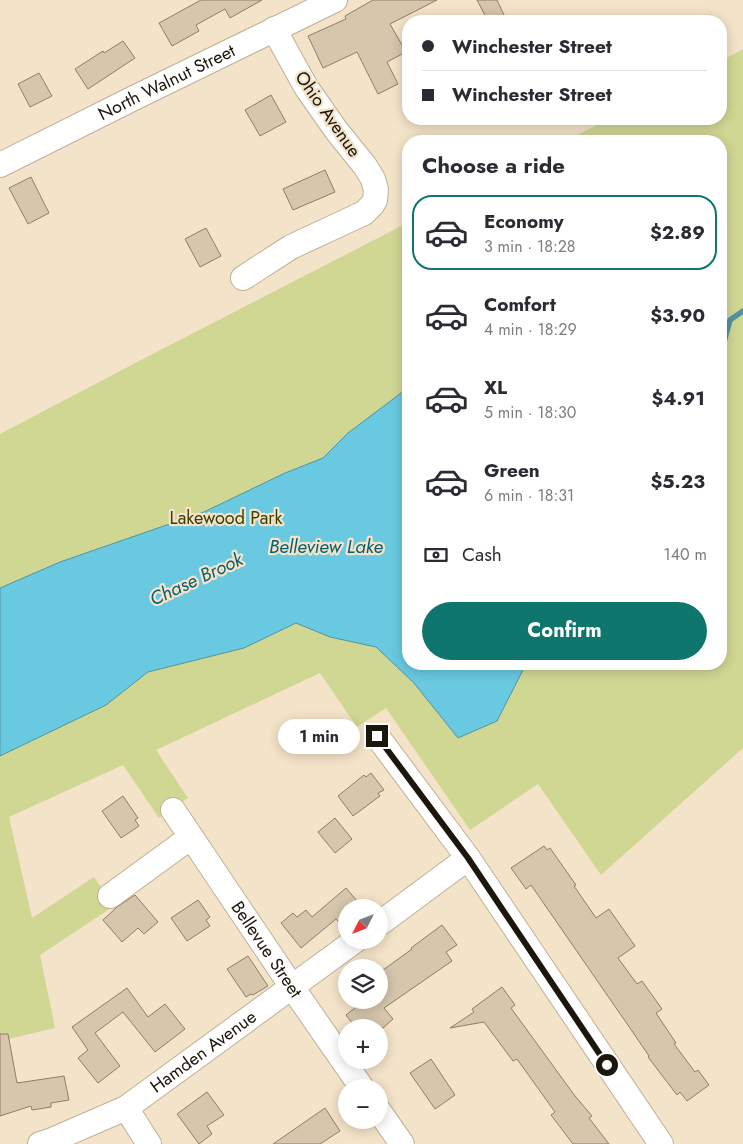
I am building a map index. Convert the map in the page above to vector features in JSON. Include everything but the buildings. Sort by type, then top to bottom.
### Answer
[{"type":"street","name":"North Walnut Street","points":[[0,165],[136,96],[335,0]]},
{"type":"street","name":"Ohio Avenue","points":[[243,278],[292,247],[364,213],[375,200],[375,184],[370,173],[336,130],[311,94],[274,29]]},
{"type":"street","points":[[377,736],[468,858],[661,1144]]},
{"type":"street","name":"Bellevue Street","points":[[173,810],[356,1079]]},
{"type":"street","points":[[110,896],[190,837]]},
{"type":"street","points":[[388,917],[468,858]]},
{"type":"street","name":"Hamden Avenue","points":[[40,1144],[126,1108],[344,949]]},
{"type":"street","points":[[126,1108],[150,1144]]},
{"type":"street","points":[[388,1124],[402,1144]]},
{"type":"green space","name":"Lakewood Park","points":[[743,49],[743,748],[601,875],[538,784],[470,830],[386,708],[357,727],[320,673],[156,750],[188,798],[159,818],[123,765],[9,817],[32,918],[94,877],[114,906],[40,955],[55,1028],[0,1041],[0,434],[402,226],[402,670],[727,670],[727,135],[577,135],[597,125],[727,125],[727,58]]},
{"type":"water","name":"Belleview Lake","points":[[402,392],[402,670],[523,670],[497,721],[458,738],[414,683],[376,647],[330,637],[296,623],[244,648],[148,672],[106,705],[0,756],[0,588],[60,562],[204,512],[285,473],[323,458],[348,433]]},
{"type":"waterway","name":"Chase Brook","points":[[727,331],[730,320],[743,311]]},
{"type":"route","points":[[377,736],[468,858],[607,1065]]}]
